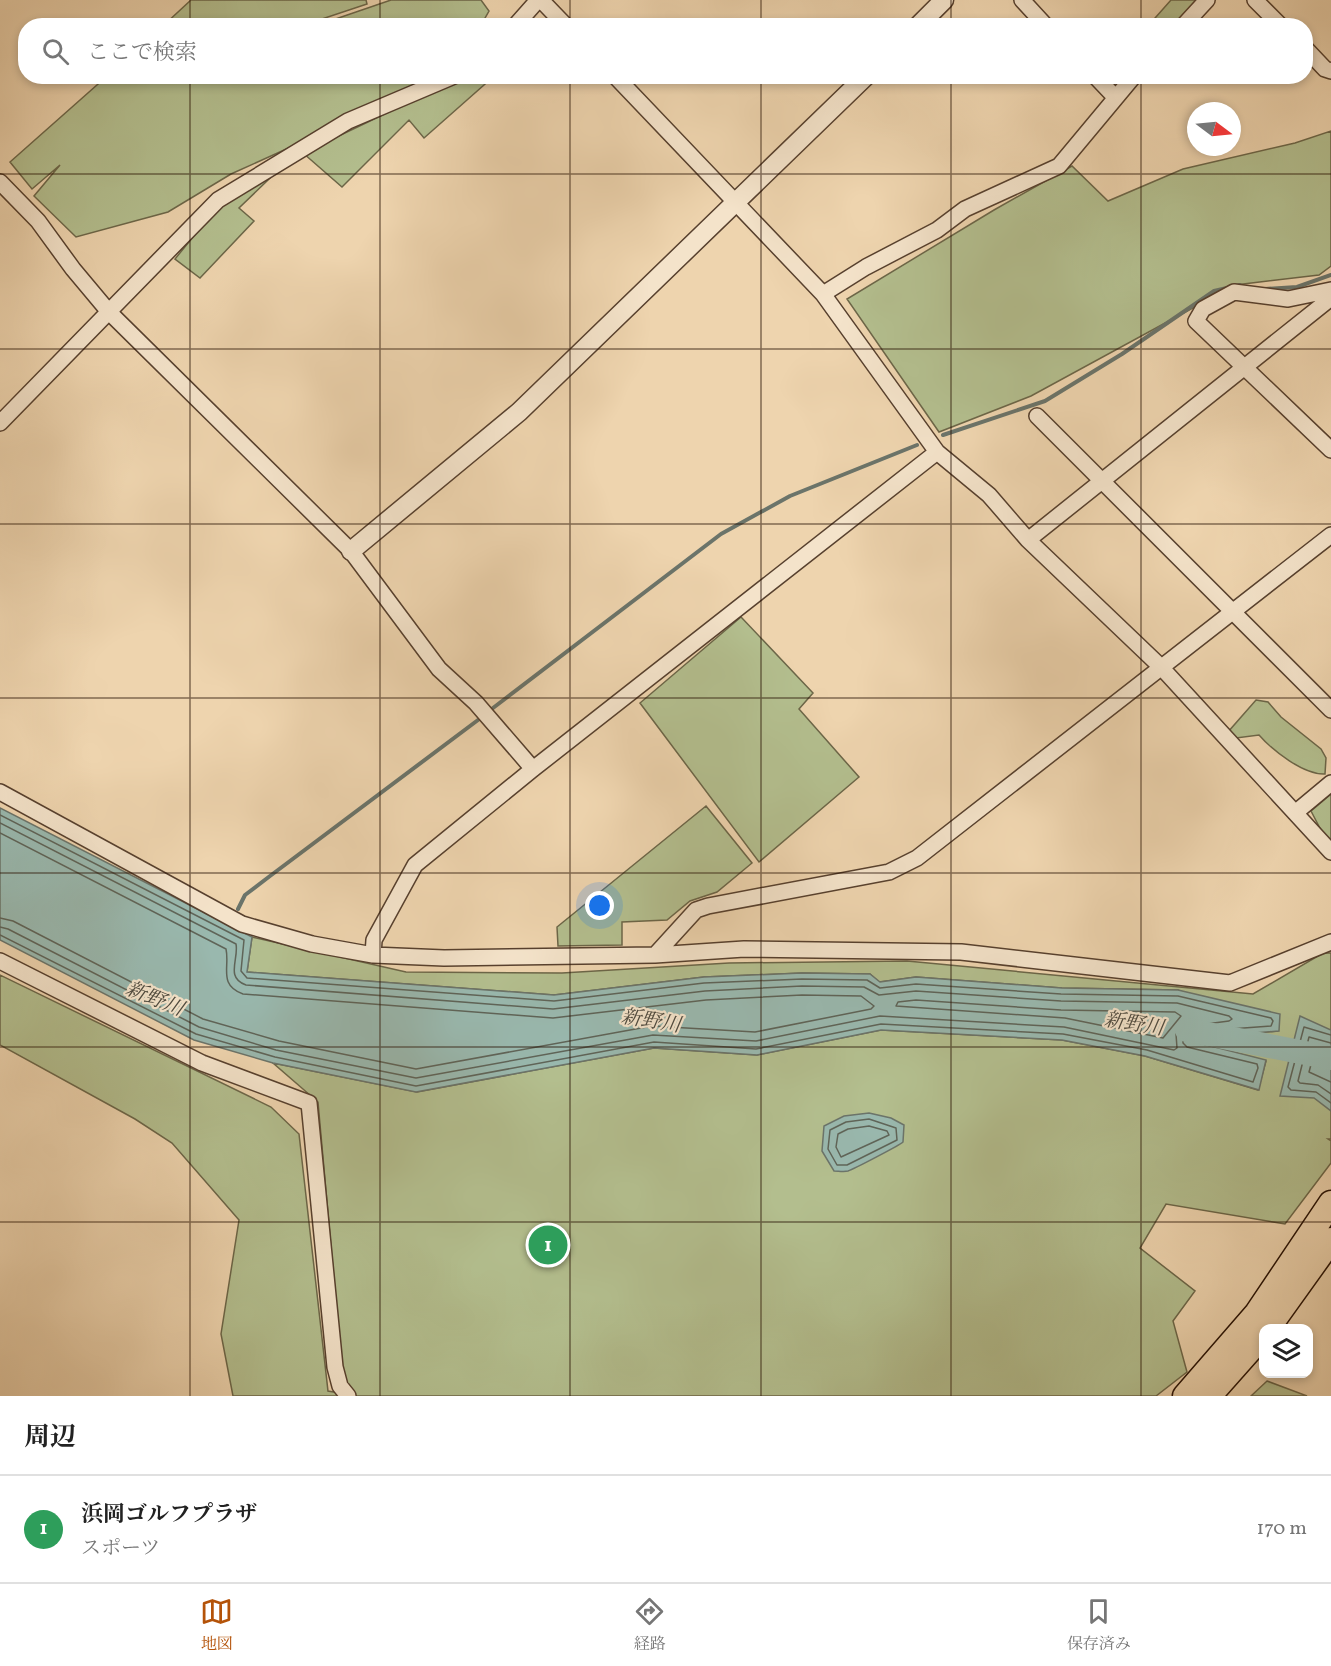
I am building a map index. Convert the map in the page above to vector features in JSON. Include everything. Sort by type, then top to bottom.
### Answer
[{"type":"highway","points":[[1185,1396],[1257,1313],[1331,1203]]},
{"type":"highway","points":[[1272,1324],[1331,1240]]},
{"type":"highway","points":[[1209,1396],[1259,1339]]},
{"type":"street","points":[[523,18],[540,0],[558,18]]},
{"type":"street","points":[[926,18],[944,0]]},
{"type":"street","points":[[1022,0],[1039,18]]},
{"type":"street","points":[[1190,18],[1207,0]]},
{"type":"street","points":[[1255,0],[1273,18]]},
{"type":"street","points":[[1313,57],[1331,71]]},
{"type":"street","points":[[0,423],[218,200],[348,121],[435,84]]},
{"type":"street","points":[[623,84],[823,294],[937,452],[989,495],[1028,540],[1161,668],[1331,852]]},
{"type":"street","points":[[351,550],[519,412],[858,84]]},
{"type":"street","points":[[1103,84],[1115,97]]},
{"type":"street","points":[[823,294],[866,267],[937,230],[965,209],[1059,166],[1127,84]]},
{"type":"street","points":[[0,182],[38,221],[73,269],[109,312],[351,550],[439,669],[476,703],[533,769]]},
{"type":"street","points":[[1331,290],[1288,299],[1234,292],[1203,309],[1196,321],[1331,450]]},
{"type":"street","points":[[1028,540],[1331,298]]},
{"type":"street","points":[[1037,416],[1331,710]]},
{"type":"street","points":[[373,955],[374,940],[415,865],[533,769],[937,452]]},
{"type":"street","points":[[655,955],[696,910],[889,872],[917,858],[1331,535]]},
{"type":"street","points":[[1295,813],[1331,783]]},
{"type":"street","points":[[0,792],[242,924],[312,944],[373,955],[444,958],[655,955],[744,949],[961,952],[1230,984],[1331,942]]},
{"type":"street","points":[[0,961],[202,1063],[309,1103],[335,1367],[340,1386],[348,1396]]},
{"type":"green space","points":[[191,0],[366,0],[367,4],[325,18],[172,18]]},
{"type":"green space","points":[[391,0],[481,0],[489,11],[485,18],[338,18]]},
{"type":"green space","points":[[1171,0],[1204,0],[1186,18],[1155,18]]},
{"type":"green space","points":[[98,84],[430,84],[231,174],[168,212],[76,237],[34,196],[60,165],[32,189],[10,162]]},
{"type":"green space","points":[[447,84],[485,84],[424,138],[409,120],[342,187],[303,153]]},
{"type":"green space","points":[[1331,131],[1331,266],[1319,275],[1235,285],[1031,396],[939,432],[847,299],[994,210],[1072,166],[1108,201],[1183,169],[1295,143]]},
{"type":"green space","points":[[294,155],[239,208],[254,221],[200,278],[175,259],[215,210]]},
{"type":"green space","points":[[741,617],[813,693],[799,709],[859,777],[759,862],[640,703]]},
{"type":"green space","points":[[1256,700],[1268,702],[1281,717],[1321,749],[1326,758],[1325,774],[1308,771],[1280,755],[1259,735],[1236,738],[1228,732]]},
{"type":"green space","points":[[1331,794],[1331,842],[1323,834],[1311,811]]},
{"type":"green space","points":[[706,806],[752,863],[717,892],[690,901],[667,920],[622,922],[622,945],[558,946],[557,927]]},
{"type":"green space","points":[[252,937],[406,972],[562,973],[729,963],[907,961],[1253,994],[1323,953],[1331,953],[1331,1139],[1328,1139],[1331,1141],[1331,1163],[1285,1224],[1166,1204],[1140,1248],[1195,1291],[1173,1321],[1187,1372],[1156,1396],[233,1396],[221,1334],[239,1220],[172,1143],[135,1119],[0,1045],[0,975],[271,1107],[299,1134],[328,1391],[352,1395],[343,1380],[318,1102],[273,1063],[417,1092],[654,1048],[757,1055],[881,1030],[1062,1040],[1145,1056],[1258,1090],[1266,1061],[1181,1039],[1278,1031],[1178,990],[1062,988],[916,977],[879,982],[870,974],[802,973],[704,977],[554,995],[247,972]]},
{"type":"green space","points":[[1267,1381],[1307,1396],[1251,1396]]},
{"type":"water","points":[[0,808],[252,937],[247,972],[554,995],[704,977],[802,973],[870,974],[880,982],[916,977],[1062,988],[1178,990],[1280,1014],[1279,1031],[1183,1039],[1266,1060],[1259,1090],[1145,1056],[1062,1040],[881,1030],[757,1055],[654,1048],[416,1092],[273,1063],[194,1040],[0,940]]},
{"type":"water","points":[[1300,1016],[1331,1030],[1331,1111],[1314,1098],[1280,1096]]},
{"type":"water","points":[[869,1113],[891,1118],[904,1125],[903,1142],[848,1171],[834,1171],[822,1151],[824,1126],[844,1116]]},
{"type":"waterway","points":[[1265,289],[1297,287],[1331,275]]},
{"type":"waterway","points":[[943,435],[1045,401],[1122,354],[1214,291],[1240,285]]},
{"type":"waterway","points":[[493,708],[721,534],[790,496],[917,445]]},
{"type":"waterway","points":[[238,909],[245,895],[478,720]]},
{"type":"waterway","name":"新野川","points":[[1187,1030],[1331,1058]]},
{"type":"place","name":"浜岡ゴルフプラザ","points":[[548,1245]]}]
